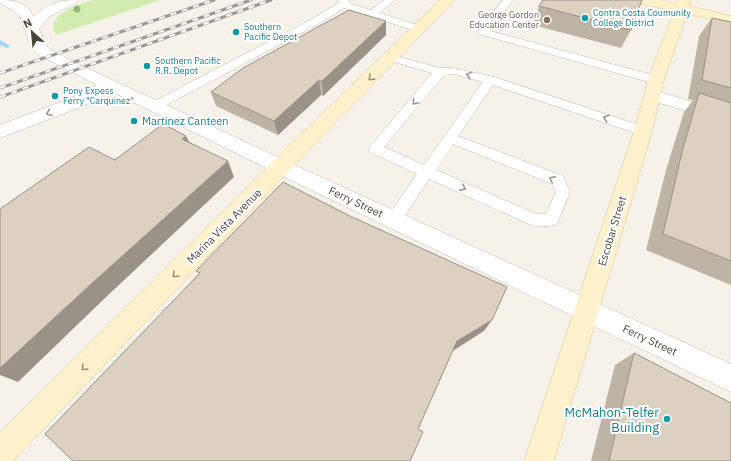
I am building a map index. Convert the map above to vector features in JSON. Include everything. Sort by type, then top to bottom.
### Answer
[{"type":"main road","name":"Marina Vista Avenue","points":[[0,453],[281,167],[392,58],[448,0]]},
{"type":"main road","points":[[643,0],[683,4],[731,20]]},
{"type":"main road","name":"Escobar Street","points":[[539,461],[643,131],[654,88],[683,4]]},
{"type":"street","name":"Ferry Street","points":[[6,0],[19,8],[26,15],[37,43],[42,51],[281,167],[731,378]]},
{"type":"street","points":[[32,28],[45,13],[71,0]]},
{"type":"street","points":[[0,132],[82,100],[110,85]]},
{"type":"street","points":[[654,88],[731,119]]},
{"type":"lane","points":[[372,14],[390,0]]},
{"type":"lane","points":[[508,0],[483,32],[654,88]]},
{"type":"lane","points":[[155,106],[313,22],[344,2],[347,6],[420,29]]},
{"type":"lane","points":[[392,58],[440,72],[454,71],[490,80],[643,131]]},
{"type":"lane","points":[[440,72],[375,149],[535,220],[551,220],[563,192],[558,180],[450,138]]},
{"type":"lane","points":[[394,219],[490,80]]},
{"type":"green space","points":[[94,0],[161,0],[56,35],[53,28],[54,22],[59,16],[72,7]]},
{"type":"building","points":[[543,0],[642,0],[631,30],[539,6]]},
{"type":"building","points":[[349,10],[386,21],[322,81],[319,80],[274,121],[211,92],[243,68]]},
{"type":"building","points":[[712,18],[731,22],[731,88],[702,80]]},
{"type":"building","points":[[699,93],[731,103],[731,261],[663,234],[682,152]]},
{"type":"building","points":[[163,124],[186,136],[182,139],[228,161],[0,368],[0,209],[89,147],[115,160]]},
{"type":"building","points":[[283,182],[352,217],[507,287],[492,320],[457,341],[418,429],[423,432],[410,461],[73,461],[45,434],[200,273],[196,271]]},
{"type":"building","points":[[634,353],[731,403],[731,461],[609,461]]},
{"type":"waterway","points":[[0,42],[7,46]]},
{"type":"railway","points":[[0,73],[214,0]]},
{"type":"railway","points":[[0,88],[251,0]]},
{"type":"railway","points":[[0,97],[271,0]]},
{"type":"place","name":"Contra Costa Coumunity College District","points":[[585,18]]},
{"type":"place","name":"George Gordon Education Center","points":[[547,20]]},
{"type":"place","name":"Southern Pacific Depot","points":[[236,32]]},
{"type":"place","name":"Southern Pacific R.R. Depot","points":[[147,66]]},
{"type":"place","name":"Pony Expess Ferry \"Carquinez\"","points":[[55,96]]},
{"type":"place","name":"Martinez Canteen","points":[[134,121]]},
{"type":"place","name":"McMahon-Telfer Building","points":[[667,419]]}]
